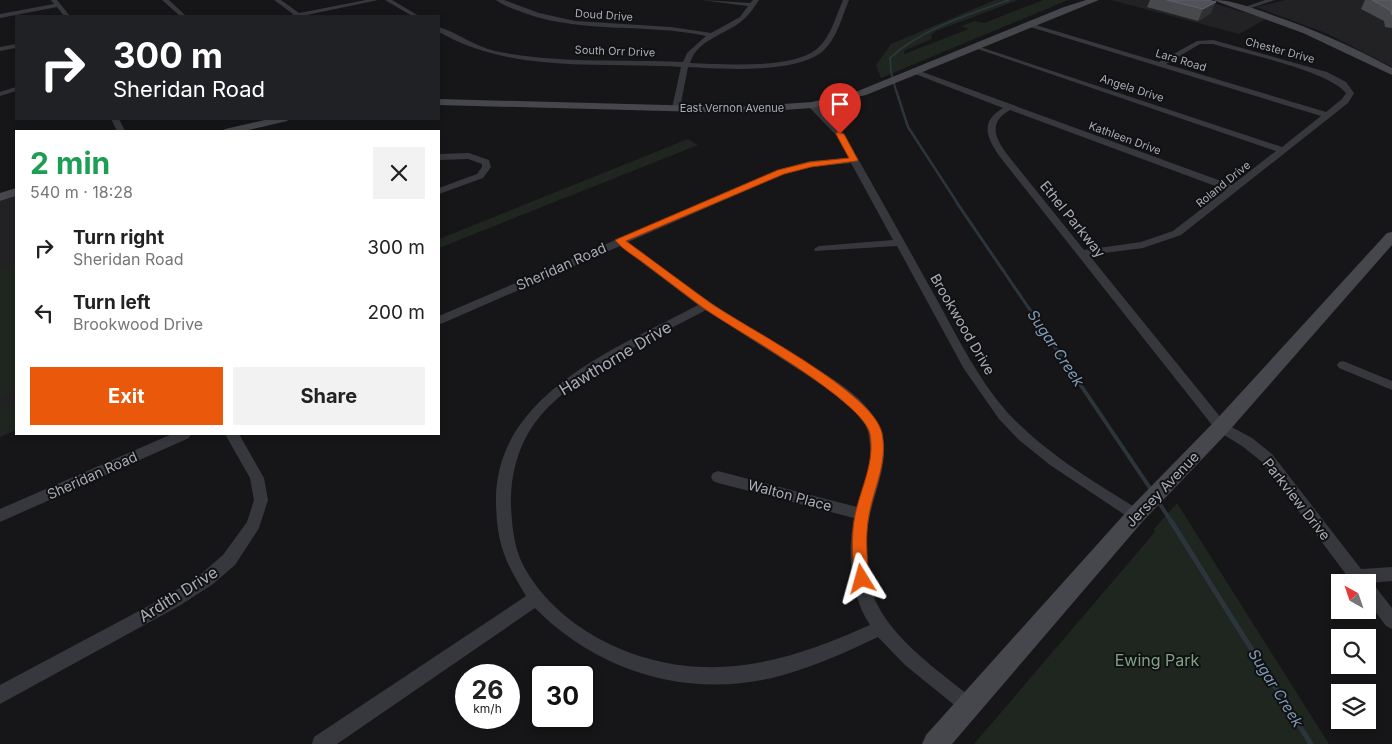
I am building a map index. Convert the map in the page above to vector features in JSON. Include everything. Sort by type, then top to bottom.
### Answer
[{"type":"main road","name":"East Vernon Avenue","points":[[1068,9],[1080,0]]},
{"type":"main road","name":"East Vernon Avenue","points":[[440,102],[761,110],[812,105],[847,98],[873,89],[1068,9],[1095,0]]},
{"type":"main road","points":[[1216,0],[1245,8],[1330,39],[1392,72]]},
{"type":"main road","points":[[233,130],[275,120]]},
{"type":"main road","points":[[0,197],[15,192]]},
{"type":"main road","name":"Jersey Avenue","points":[[935,744],[1139,512],[1221,427],[1392,236]]},
{"type":"street","points":[[165,0],[182,15]]},
{"type":"street","points":[[277,0],[295,15]]},
{"type":"street","points":[[301,15],[375,0]]},
{"type":"street","points":[[388,0],[414,15]]},
{"type":"street","name":"Doud Drive","points":[[499,0],[530,14],[566,22],[600,26],[672,28],[712,35]]},
{"type":"street","points":[[704,0],[754,2]]},
{"type":"street","name":"South Orr Drive","points":[[440,30],[458,40],[480,49],[522,58],[753,66],[797,60],[824,48],[846,0]]},
{"type":"street","points":[[1245,8],[1272,0]]},
{"type":"street","points":[[676,108],[685,64],[695,47],[742,18],[754,2]]},
{"type":"street","points":[[0,16],[56,3],[66,15]]},
{"type":"street","name":"Lara Road","points":[[1029,25],[1327,115]]},
{"type":"street","name":"Chester Drive","points":[[1159,65],[1204,41],[1317,72],[1336,79],[1347,87]]},
{"type":"street","points":[[0,49],[15,46]]},
{"type":"street","name":"Angela Drive","points":[[974,47],[1283,150]]},
{"type":"street","points":[[913,72],[1010,107]]},
{"type":"street","name":"Roland Drive","points":[[1082,253],[1126,249],[1167,238],[1184,228],[1348,99],[1350,93],[1347,87]]},
{"type":"street","points":[[0,94],[15,89]]},
{"type":"street","name":"Brookwood Drive","points":[[812,105],[835,127],[970,369],[998,410],[1037,449],[1139,512]]},
{"type":"street","name":"Kathleen Drive","points":[[1010,107],[1233,190]]},
{"type":"street","name":"Ethel Parkway","points":[[1010,107],[994,119],[992,138],[1023,181],[1221,427]]},
{"type":"street","points":[[440,157],[469,156],[483,160],[487,166],[480,176],[440,191]]},
{"type":"street","name":"Sheridan Road","points":[[440,320],[620,240],[781,172],[810,164],[854,160]]},
{"type":"street","points":[[620,240],[706,305],[825,381],[867,416],[876,432],[878,454],[876,469],[862,514],[858,546],[859,563],[870,608],[881,628],[923,669],[969,706]]},
{"type":"street","points":[[819,249],[899,243]]},
{"type":"street","name":"Hawthorne Drive","points":[[706,305],[575,378],[551,396],[524,430],[505,473],[502,521],[508,550],[535,599],[560,623],[599,648],[646,668],[698,676],[723,676],[783,668],[881,628]]},
{"type":"street","points":[[1343,365],[1392,386]]},
{"type":"street","name":"Parkview Drive","points":[[1221,427],[1246,442],[1267,458],[1355,574]]},
{"type":"street","name":"Sheridan Road","points":[[0,516],[182,435]]},
{"type":"street","name":"Ardith Drive","points":[[0,695],[173,601],[207,579],[229,560],[254,524],[261,500],[258,478],[233,435]]},
{"type":"street","name":"Walton Place","points":[[718,477],[862,514]]},
{"type":"street","points":[[1376,576],[1392,574]]},
{"type":"street","points":[[321,744],[535,599]]},
{"type":"street","points":[[1376,601],[1392,622]]},
{"type":"shaded area","points":[[1111,0],[1203,0],[1266,19],[1239,34]]},
{"type":"shaded area","points":[[1286,0],[1392,0],[1392,67],[1328,34],[1256,7]]},
{"type":"shaded area","points":[[15,196],[15,408],[0,415],[0,201]]},
{"type":"green space","points":[[995,0],[1018,0],[936,31],[931,35],[932,39],[905,50],[904,54],[969,29],[961,26],[975,21],[984,23],[1043,0],[1068,0],[881,78],[876,65],[891,44]]},
{"type":"green space","points":[[688,139],[698,145],[440,248],[440,239]]},
{"type":"green space","points":[[15,265],[15,391],[0,398],[0,270]]},
{"type":"green space","points":[[15,402],[15,430],[0,437],[0,409]]},
{"type":"green space","name":"Ewing Park","points":[[1177,503],[1329,744],[974,744],[1155,532],[1154,529]]},
{"type":"building","points":[[1167,0],[1208,0],[1216,2],[1203,9]]},
{"type":"building","points":[[1372,0],[1392,0],[1392,15],[1390,10]]},
{"type":"waterway","name":"Sugar Creek","points":[[896,91],[891,72],[890,58],[931,30],[1009,0]]},
{"type":"waterway","name":"Sugar Creek","points":[[896,90],[908,127],[958,204]]},
{"type":"waterway","name":"Sugar Creek","points":[[957,203],[1054,345]]},
{"type":"waterway","name":"Sugar Creek","points":[[1053,344],[1152,491]]},
{"type":"waterway","name":"Sugar Creek","points":[[1158,501],[1172,523]]},
{"type":"waterway","name":"Sugar Creek","points":[[1171,521],[1311,744]]},
{"type":"route","points":[[840,134],[854,160],[810,164],[781,172],[620,240],[706,305],[825,381],[860,408],[867,416],[876,432],[878,454],[876,469],[862,514],[858,546],[862,579]]}]
